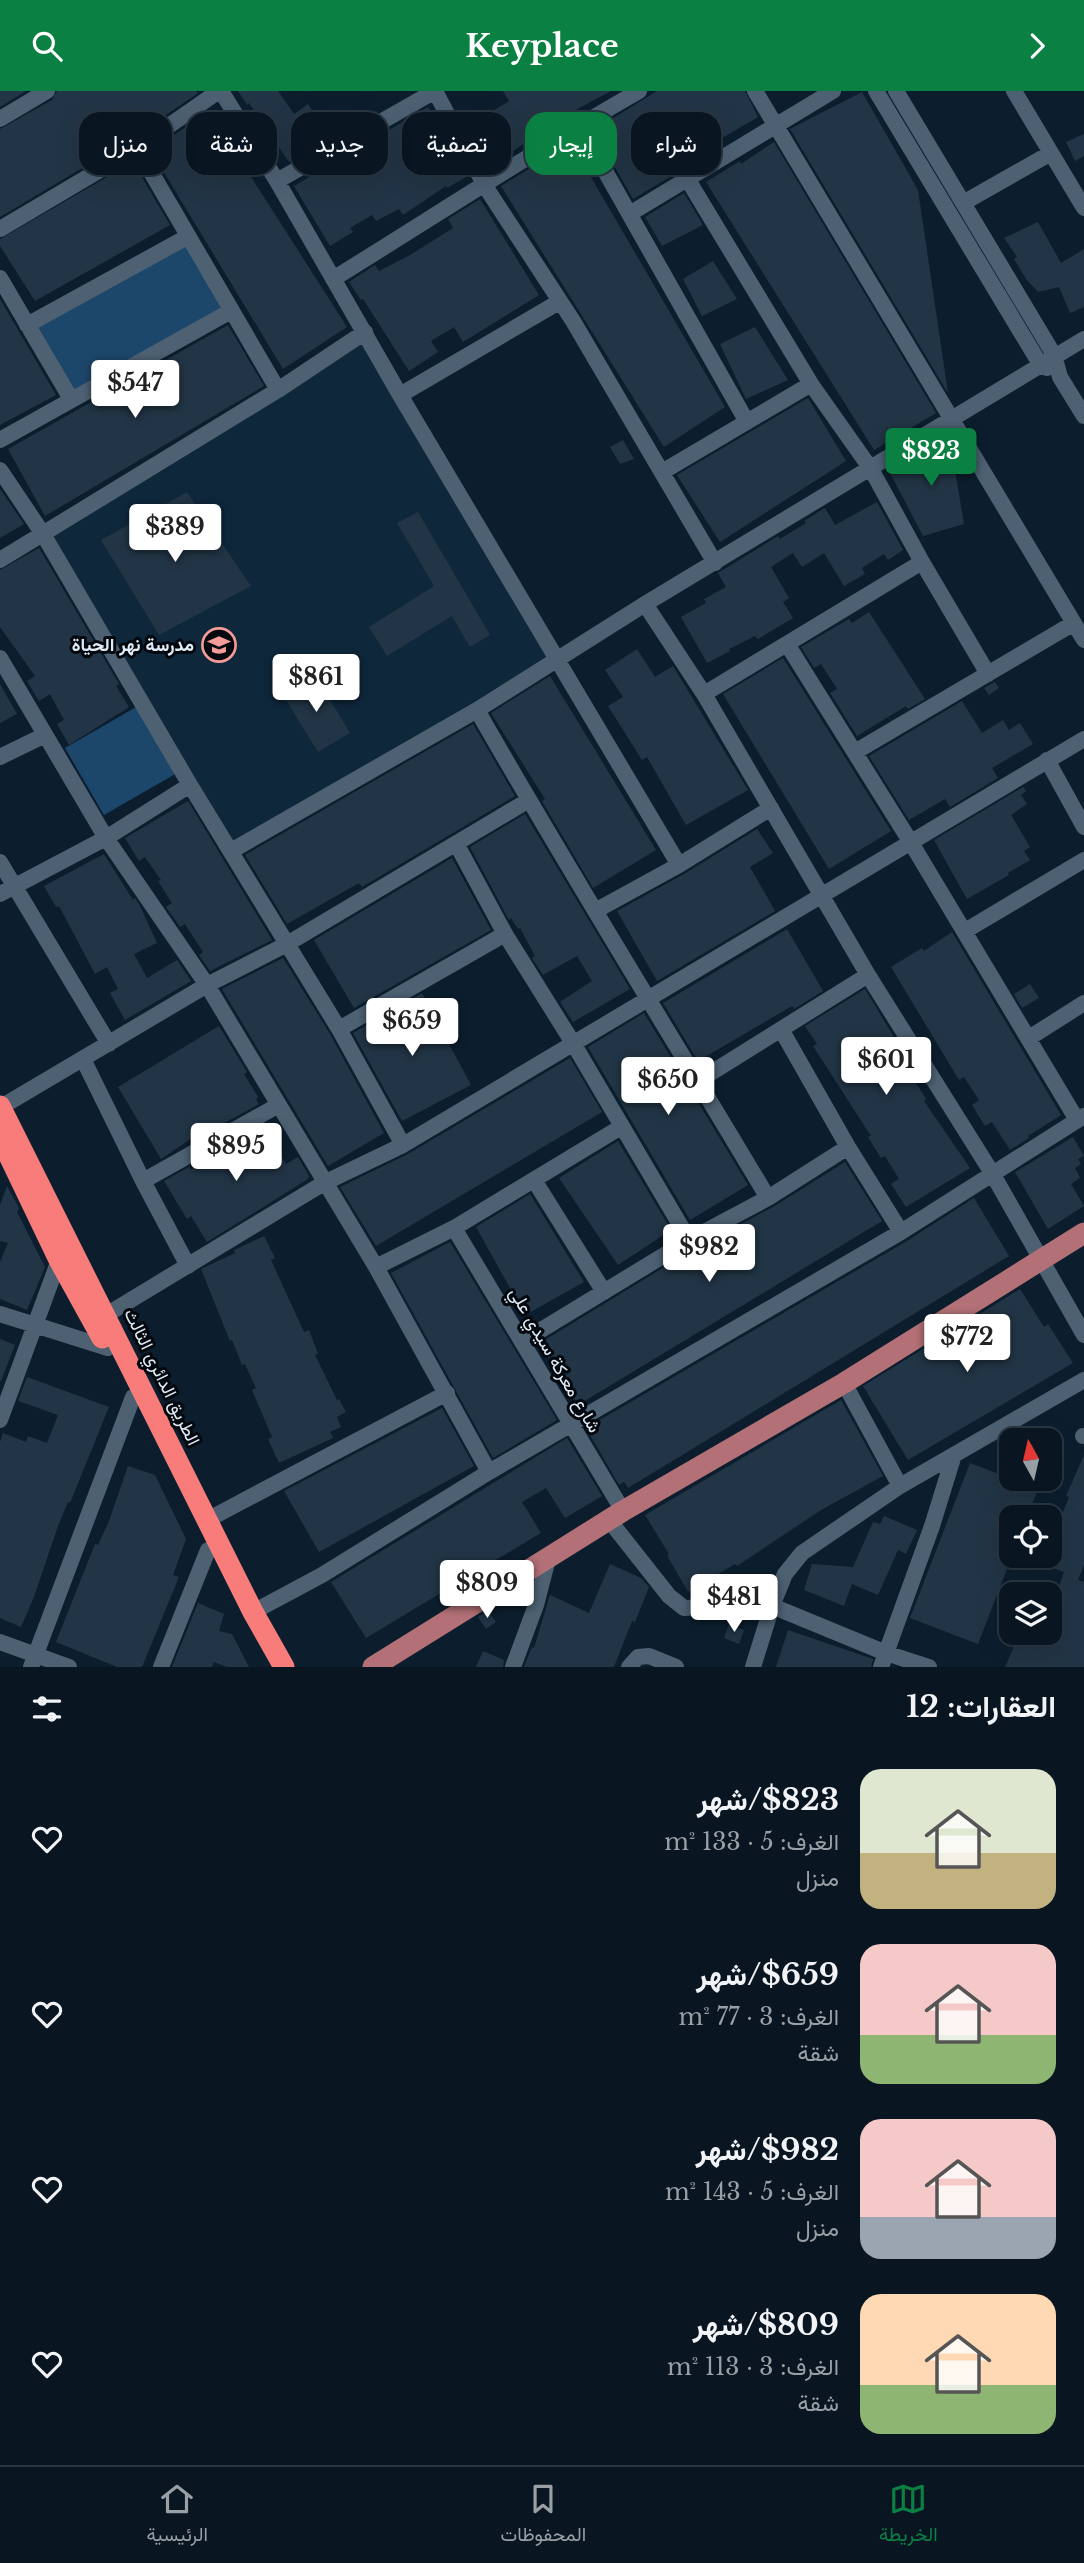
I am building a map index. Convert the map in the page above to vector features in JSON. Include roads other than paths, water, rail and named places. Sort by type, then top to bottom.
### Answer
[{"type":"highway","name":"الطريق الدائري الثالث","points":[[0,1107],[253,1612],[284,1667]]},
{"type":"highway","name":"الطريق الدائري الثالث","points":[[0,1137],[59,1260],[108,1348],[267,1667]]},
{"type":"main road","points":[[372,1666],[616,1515],[844,1383],[1084,1233]]},
{"type":"street","points":[[0,119],[47,91]]},
{"type":"street","points":[[172,124],[220,91],[277,181],[400,395],[679,865]]},
{"type":"street","points":[[277,181],[435,91],[485,186],[573,321],[715,563]]},
{"type":"street","points":[[602,112],[639,91]]},
{"type":"street","points":[[755,91],[1084,640]]},
{"type":"street","points":[[631,213],[833,91]]},
{"type":"street","points":[[876,91],[1040,364],[1060,377]]},
{"type":"street","points":[[896,91],[1055,355],[1060,377],[1084,416]]},
{"type":"street","points":[[1014,91],[1084,208]]},
{"type":"street","points":[[963,202],[1051,153]]},
{"type":"street","points":[[333,279],[525,160]]},
{"type":"street","points":[[0,229],[91,175]]},
{"type":"street","points":[[152,175],[278,390]]},
{"type":"street","points":[[609,175],[747,422]]},
{"type":"street","points":[[688,180],[811,384],[871,469],[988,674]]},
{"type":"street","points":[[27,325],[187,237]]},
{"type":"street","points":[[0,278],[71,399]]},
{"type":"street","points":[[400,395],[559,302]]},
{"type":"street","points":[[0,440],[231,311]]},
{"type":"street","points":[[0,560],[278,390],[365,332]]},
{"type":"street","points":[[231,851],[477,710],[645,604],[1084,339]]},
{"type":"street","points":[[662,472],[811,384]]},
{"type":"street","points":[[0,470],[43,534],[190,785],[339,1029],[402,1145]]},
{"type":"street","points":[[704,694],[922,562]]},
{"type":"street","points":[[645,604],[704,694],[868,975],[992,1173],[1084,1335]]},
{"type":"street","points":[[855,752],[1074,623]]},
{"type":"street","points":[[253,1612],[322,1574],[570,1424],[901,1232],[1080,1118],[787,644]]},
{"type":"street","points":[[0,658],[106,838],[207,985],[376,1267],[489,1472]]},
{"type":"street","points":[[477,710],[646,998],[768,1198]]},
{"type":"street","points":[[0,757],[45,735]]},
{"type":"street","points":[[106,1315],[324,1183],[402,1145],[1084,739]]},
{"type":"street","points":[[1046,760],[1084,827]]},
{"type":"street","points":[[7,890],[106,838],[190,785]]},
{"type":"street","points":[[0,1107],[207,985],[286,944],[457,845],[529,800]]},
{"type":"street","points":[[595,911],[679,865],[771,808]]},
{"type":"street","points":[[457,845],[505,934],[573,1043],[689,1240]]},
{"type":"street","points":[[965,931],[1084,860]]},
{"type":"street","points":[[0,862],[7,890],[109,1044]]},
{"type":"street","points":[[339,1029],[505,934]]},
{"type":"street","points":[[698,1081],[868,975]]},
{"type":"street","points":[[1029,1038],[1084,1003]]},
{"type":"street","points":[[782,1031],[848,1147],[901,1232]]},
{"type":"street","points":[[83,1059],[188,1266]]},
{"type":"street","points":[[143,1181],[278,1106]]},
{"type":"street","points":[[376,1267],[454,1228],[621,1127]]},
{"type":"street","points":[[523,1341],[689,1240],[768,1198],[848,1147]]},
{"type":"street","points":[[534,1180],[604,1292]]},
{"type":"street","name":"شارع معركة سيدي علي","points":[[454,1228],[570,1424],[616,1515],[669,1596],[684,1608],[714,1607],[740,1601],[772,1606]]},
{"type":"street","points":[[0,1420],[37,1327],[59,1260]]},
{"type":"street","points":[[0,1314],[108,1348]]},
{"type":"street","points":[[753,1667],[772,1606],[794,1560],[900,1486],[1084,1380]]},
{"type":"street","points":[[844,1383],[900,1486]]},
{"type":"street","points":[[207,1520],[447,1394]]},
{"type":"street","points":[[33,1661],[132,1397]]},
{"type":"street","points":[[884,1660],[932,1526],[954,1455]]},
{"type":"street","points":[[161,1667],[208,1550]]},
{"type":"street","points":[[513,1667],[536,1605],[548,1559]]},
{"type":"street","points":[[772,1606],[884,1660],[929,1667]]},
{"type":"street","points":[[0,1642],[33,1661],[69,1667]]},
{"type":"street","points":[[629,1667],[638,1657],[649,1657],[676,1667]]},
{"type":"place","name":"مدرسة نهر الحياة","points":[[219,645]]}]
